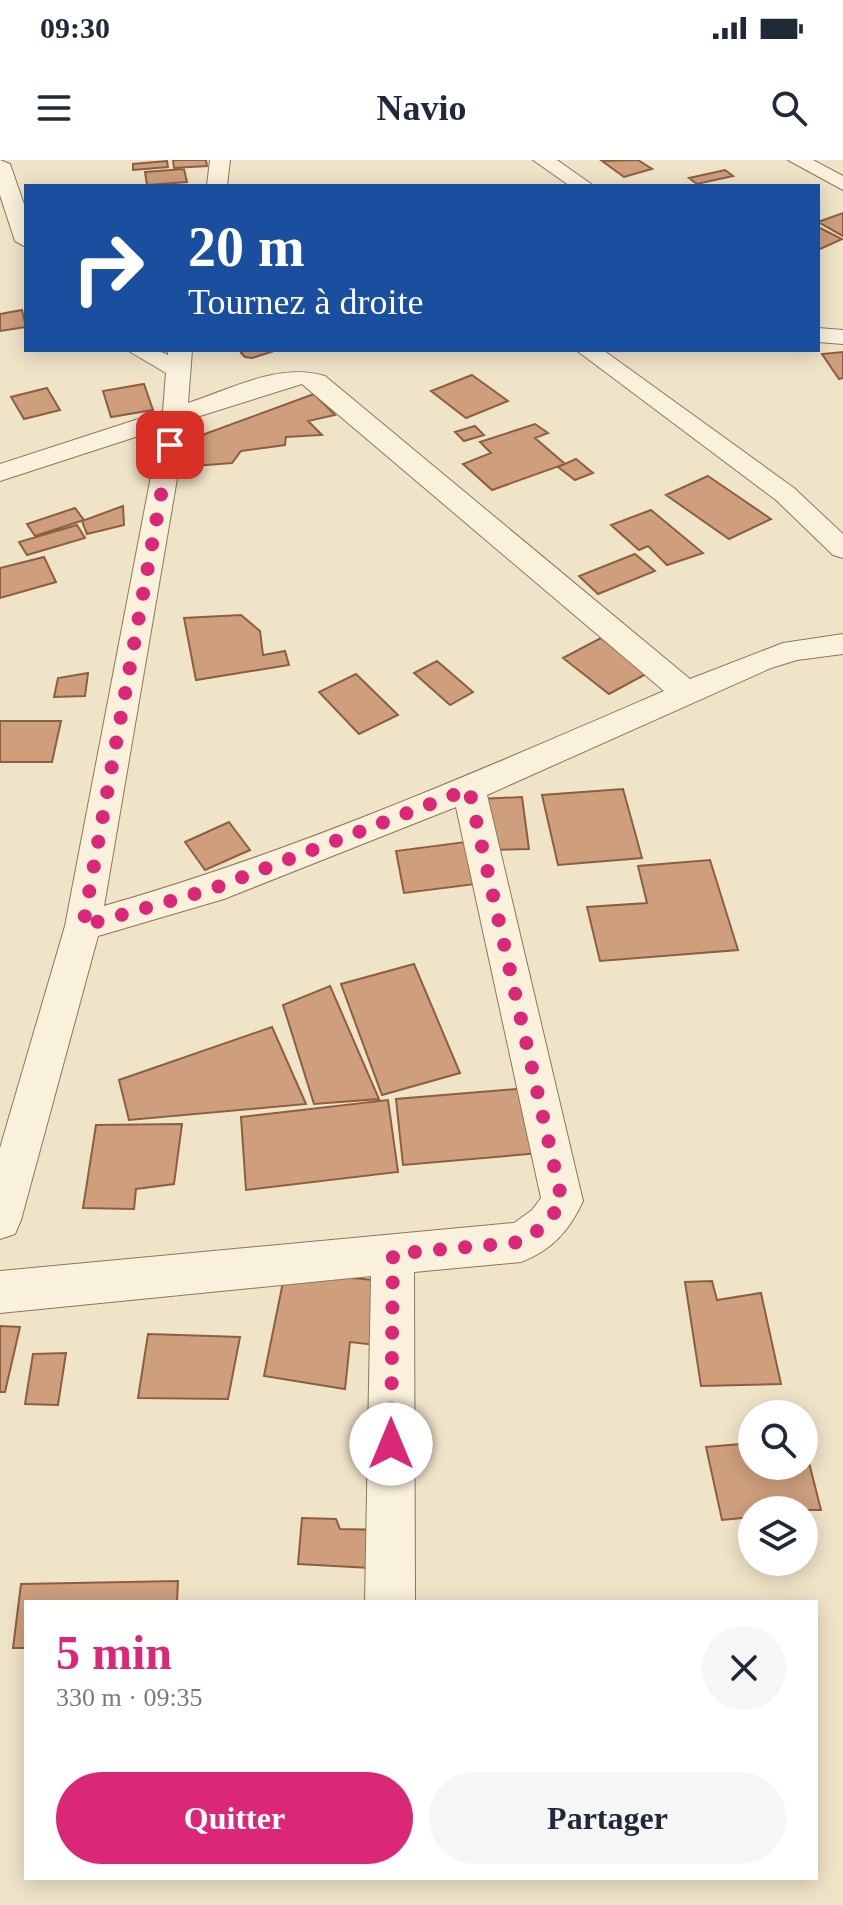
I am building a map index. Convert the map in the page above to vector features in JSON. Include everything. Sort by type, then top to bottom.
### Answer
[{"type":"street","points":[[7,160],[0,163],[24,235]]},
{"type":"street","points":[[217,184],[220,160]]},
{"type":"street","points":[[543,160],[581,184]]},
{"type":"street","points":[[798,160],[843,184]]},
{"type":"street","points":[[820,335],[843,337]]},
{"type":"street","points":[[0,1220],[83,926],[175,415],[178,360],[147,352]]},
{"type":"street","points":[[591,352],[785,494],[843,549]]},
{"type":"street","points":[[0,473],[286,379],[316,381],[688,694]]},
{"type":"street","points":[[83,926],[212,889],[469,789],[760,661],[794,650],[843,644]]},
{"type":"street","points":[[0,1292],[521,1242],[547,1224],[562,1201],[469,789]]},
{"type":"street","points":[[390,1600],[393,1254]]},
{"type":"building","points":[[173,160],[206,160],[207,166],[174,168]]},
{"type":"building","points":[[638,160],[652,169],[624,177],[602,161]]},
{"type":"building","points":[[167,161],[168,167],[133,170],[133,164]]},
{"type":"building","points":[[184,169],[187,182],[147,184],[145,172]]},
{"type":"building","points":[[725,170],[733,176],[697,184],[689,178]]},
{"type":"building","points":[[843,213],[843,236],[820,223]]},
{"type":"building","points":[[820,228],[842,239],[820,249]]},
{"type":"building","points":[[22,310],[24,327],[0,331],[0,314]]},
{"type":"building","points":[[242,352],[271,352],[252,358]]},
{"type":"building","points":[[843,352],[843,378],[839,379],[822,354]]},
{"type":"building","points":[[472,375],[508,401],[466,418],[431,391]]},
{"type":"building","points":[[144,384],[153,410],[111,417],[103,391]]},
{"type":"building","points":[[47,388],[60,410],[24,419],[11,397]]},
{"type":"building","points":[[314,394],[335,415],[308,421],[322,435],[286,437],[285,445],[241,451],[232,463],[195,466],[202,435]]},
{"type":"building","points":[[535,424],[548,433],[535,438],[565,464],[492,490],[463,464],[491,453],[480,442]]},
{"type":"building","points":[[475,426],[484,435],[464,441],[455,432]]},
{"type":"building","points":[[576,459],[593,473],[575,480],[558,467]]},
{"type":"building","points":[[708,476],[771,519],[729,539],[666,495]]},
{"type":"building","points":[[123,506],[124,525],[87,534],[82,521]]},
{"type":"building","points":[[75,508],[84,520],[35,536],[27,524]]},
{"type":"building","points":[[651,510],[703,553],[667,565],[648,546],[639,550],[611,525]]},
{"type":"building","points":[[77,525],[85,538],[27,555],[19,542]]},
{"type":"building","points":[[635,554],[655,571],[598,594],[579,576]]},
{"type":"building","points":[[44,557],[56,582],[0,598],[0,568]]},
{"type":"building","points":[[241,615],[260,631],[263,655],[285,651],[289,665],[196,680],[184,618]]},
{"type":"building","points":[[601,638],[646,674],[609,694],[563,658]]},
{"type":"building","points":[[437,661],[473,692],[450,705],[414,673]]},
{"type":"building","points":[[88,673],[85,696],[54,697],[58,678]]},
{"type":"building","points":[[356,674],[398,715],[359,734],[319,692]]},
{"type":"building","points":[[0,721],[61,721],[52,762],[0,762]]},
{"type":"building","points":[[623,789],[642,858],[558,865],[542,795]]},
{"type":"building","points":[[522,797],[529,849],[484,850],[478,799]]},
{"type":"building","points":[[229,822],[250,850],[205,870],[185,842]]},
{"type":"building","points":[[473,841],[484,883],[404,893],[396,851]]},
{"type":"building","points":[[710,860],[738,950],[600,961],[587,907],[647,903],[638,866]]},
{"type":"building","points":[[414,964],[460,1073],[382,1095],[341,984]]},
{"type":"building","points":[[330,986],[379,1099],[314,1104],[283,1005]]},
{"type":"building","points":[[272,1027],[306,1104],[129,1120],[119,1080]]},
{"type":"building","points":[[552,1086],[564,1151],[403,1165],[396,1099]]},
{"type":"building","points":[[388,1100],[398,1172],[246,1190],[241,1117]]},
{"type":"building","points":[[182,1124],[174,1184],[136,1189],[134,1209],[83,1208],[96,1125]]},
{"type":"building","points":[[285,1272],[396,1282],[385,1346],[350,1342],[345,1389],[264,1376]]},
{"type":"building","points":[[712,1281],[717,1300],[761,1293],[781,1384],[701,1386],[685,1282]]},
{"type":"building","points":[[0,1326],[20,1327],[5,1392],[0,1392]]},
{"type":"building","points":[[148,1334],[240,1337],[228,1399],[138,1398]]},
{"type":"building","points":[[66,1353],[58,1405],[25,1404],[33,1354]]},
{"type":"building","points":[[738,1444],[738,1480],[813,1480],[817,1496],[738,1496],[738,1518],[722,1520],[706,1447]]},
{"type":"building","points":[[302,1518],[336,1519],[340,1529],[391,1530],[388,1569],[298,1564]]},
{"type":"building","points":[[178,1581],[177,1600],[24,1600],[24,1648],[13,1648],[21,1584]]},
{"type":"route","points":[[170,445],[83,926],[212,889],[469,789],[562,1201],[547,1224],[521,1242],[393,1254],[391,1444]]}]
